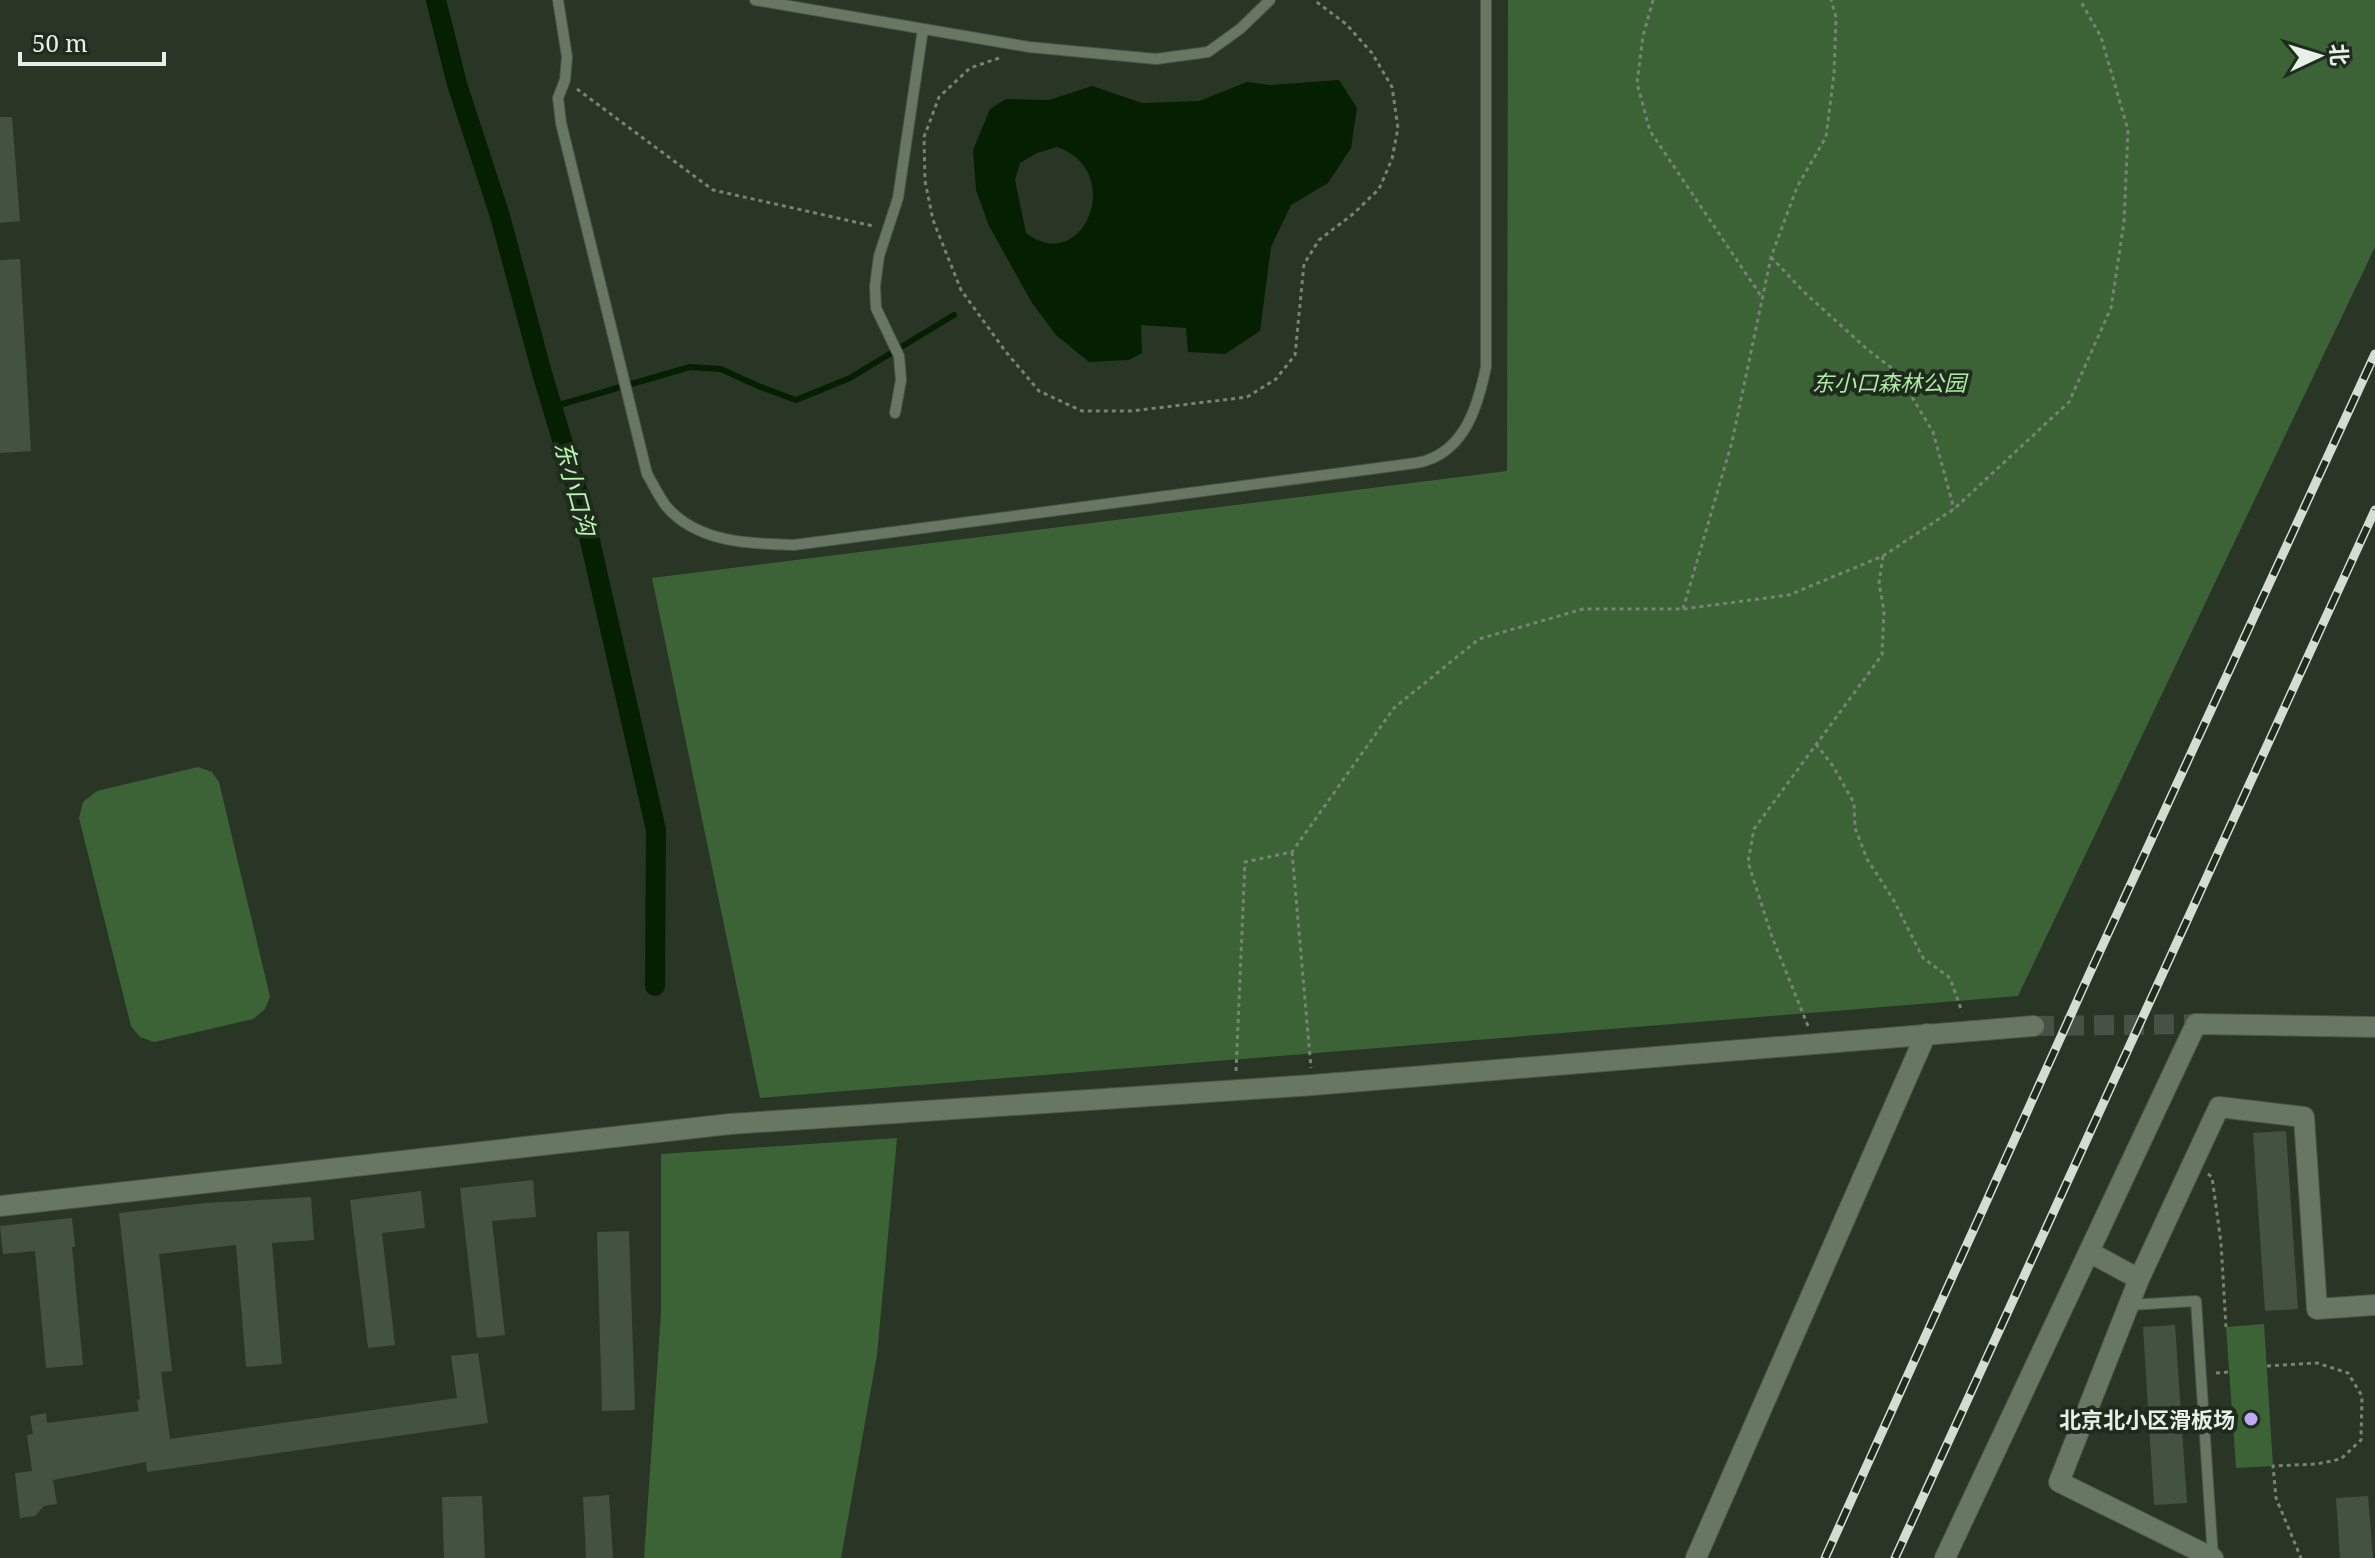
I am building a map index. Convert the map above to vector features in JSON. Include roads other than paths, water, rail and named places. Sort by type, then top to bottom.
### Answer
[{"type":"street","points":[[1945,1558],[2196,1024],[2375,1027]]},
{"type":"street","points":[[0,1206],[730,1124],[1313,1085],[2034,1026]]},
{"type":"street","points":[[1696,1558],[1926,1034]]},
{"type":"street","points":[[2213,1558],[2059,1482],[2139,1279],[2219,1107],[2304,1117],[2317,1309],[2375,1305]]},
{"type":"street","points":[[2089,1252],[2139,1279]]},
{"type":"lane","points":[[558,0],[567,57],[565,80],[558,98],[561,123],[647,474],[667,507],[694,528],[728,540],[794,545],[1425,461],[1449,449],[1467,427],[1480,397],[1486,367],[1486,0]]},
{"type":"lane","points":[[755,0],[1029,47],[1156,59],[1208,52],[1240,29],[1270,0]]},
{"type":"lane","points":[[895,413],[901,380],[899,356],[876,308],[875,286],[879,256],[898,198],[923,29]]},
{"type":"lane","points":[[2129,1305],[2196,1301],[2213,1558]]},
{"type":"waterway","name":"东小口沟","points":[[436,0],[457,84],[500,216],[583,510],[656,830],[655,986]]},
{"type":"waterway","points":[[552,407],[690,367],[721,369],[796,400],[850,378],[954,315]]},
{"type":"tunnel","points":[[2034,1026],[2196,1024]]},
{"type":"railway","points":[[1825,1558],[2375,354]]},
{"type":"railway","points":[[1895,1558],[2375,510]]},
{"type":"place","name":"北京北小区滑板场","points":[[2251,1419]]},
{"type":"park label","name":"东小口森林公园","points":[[1889,382]]}]
